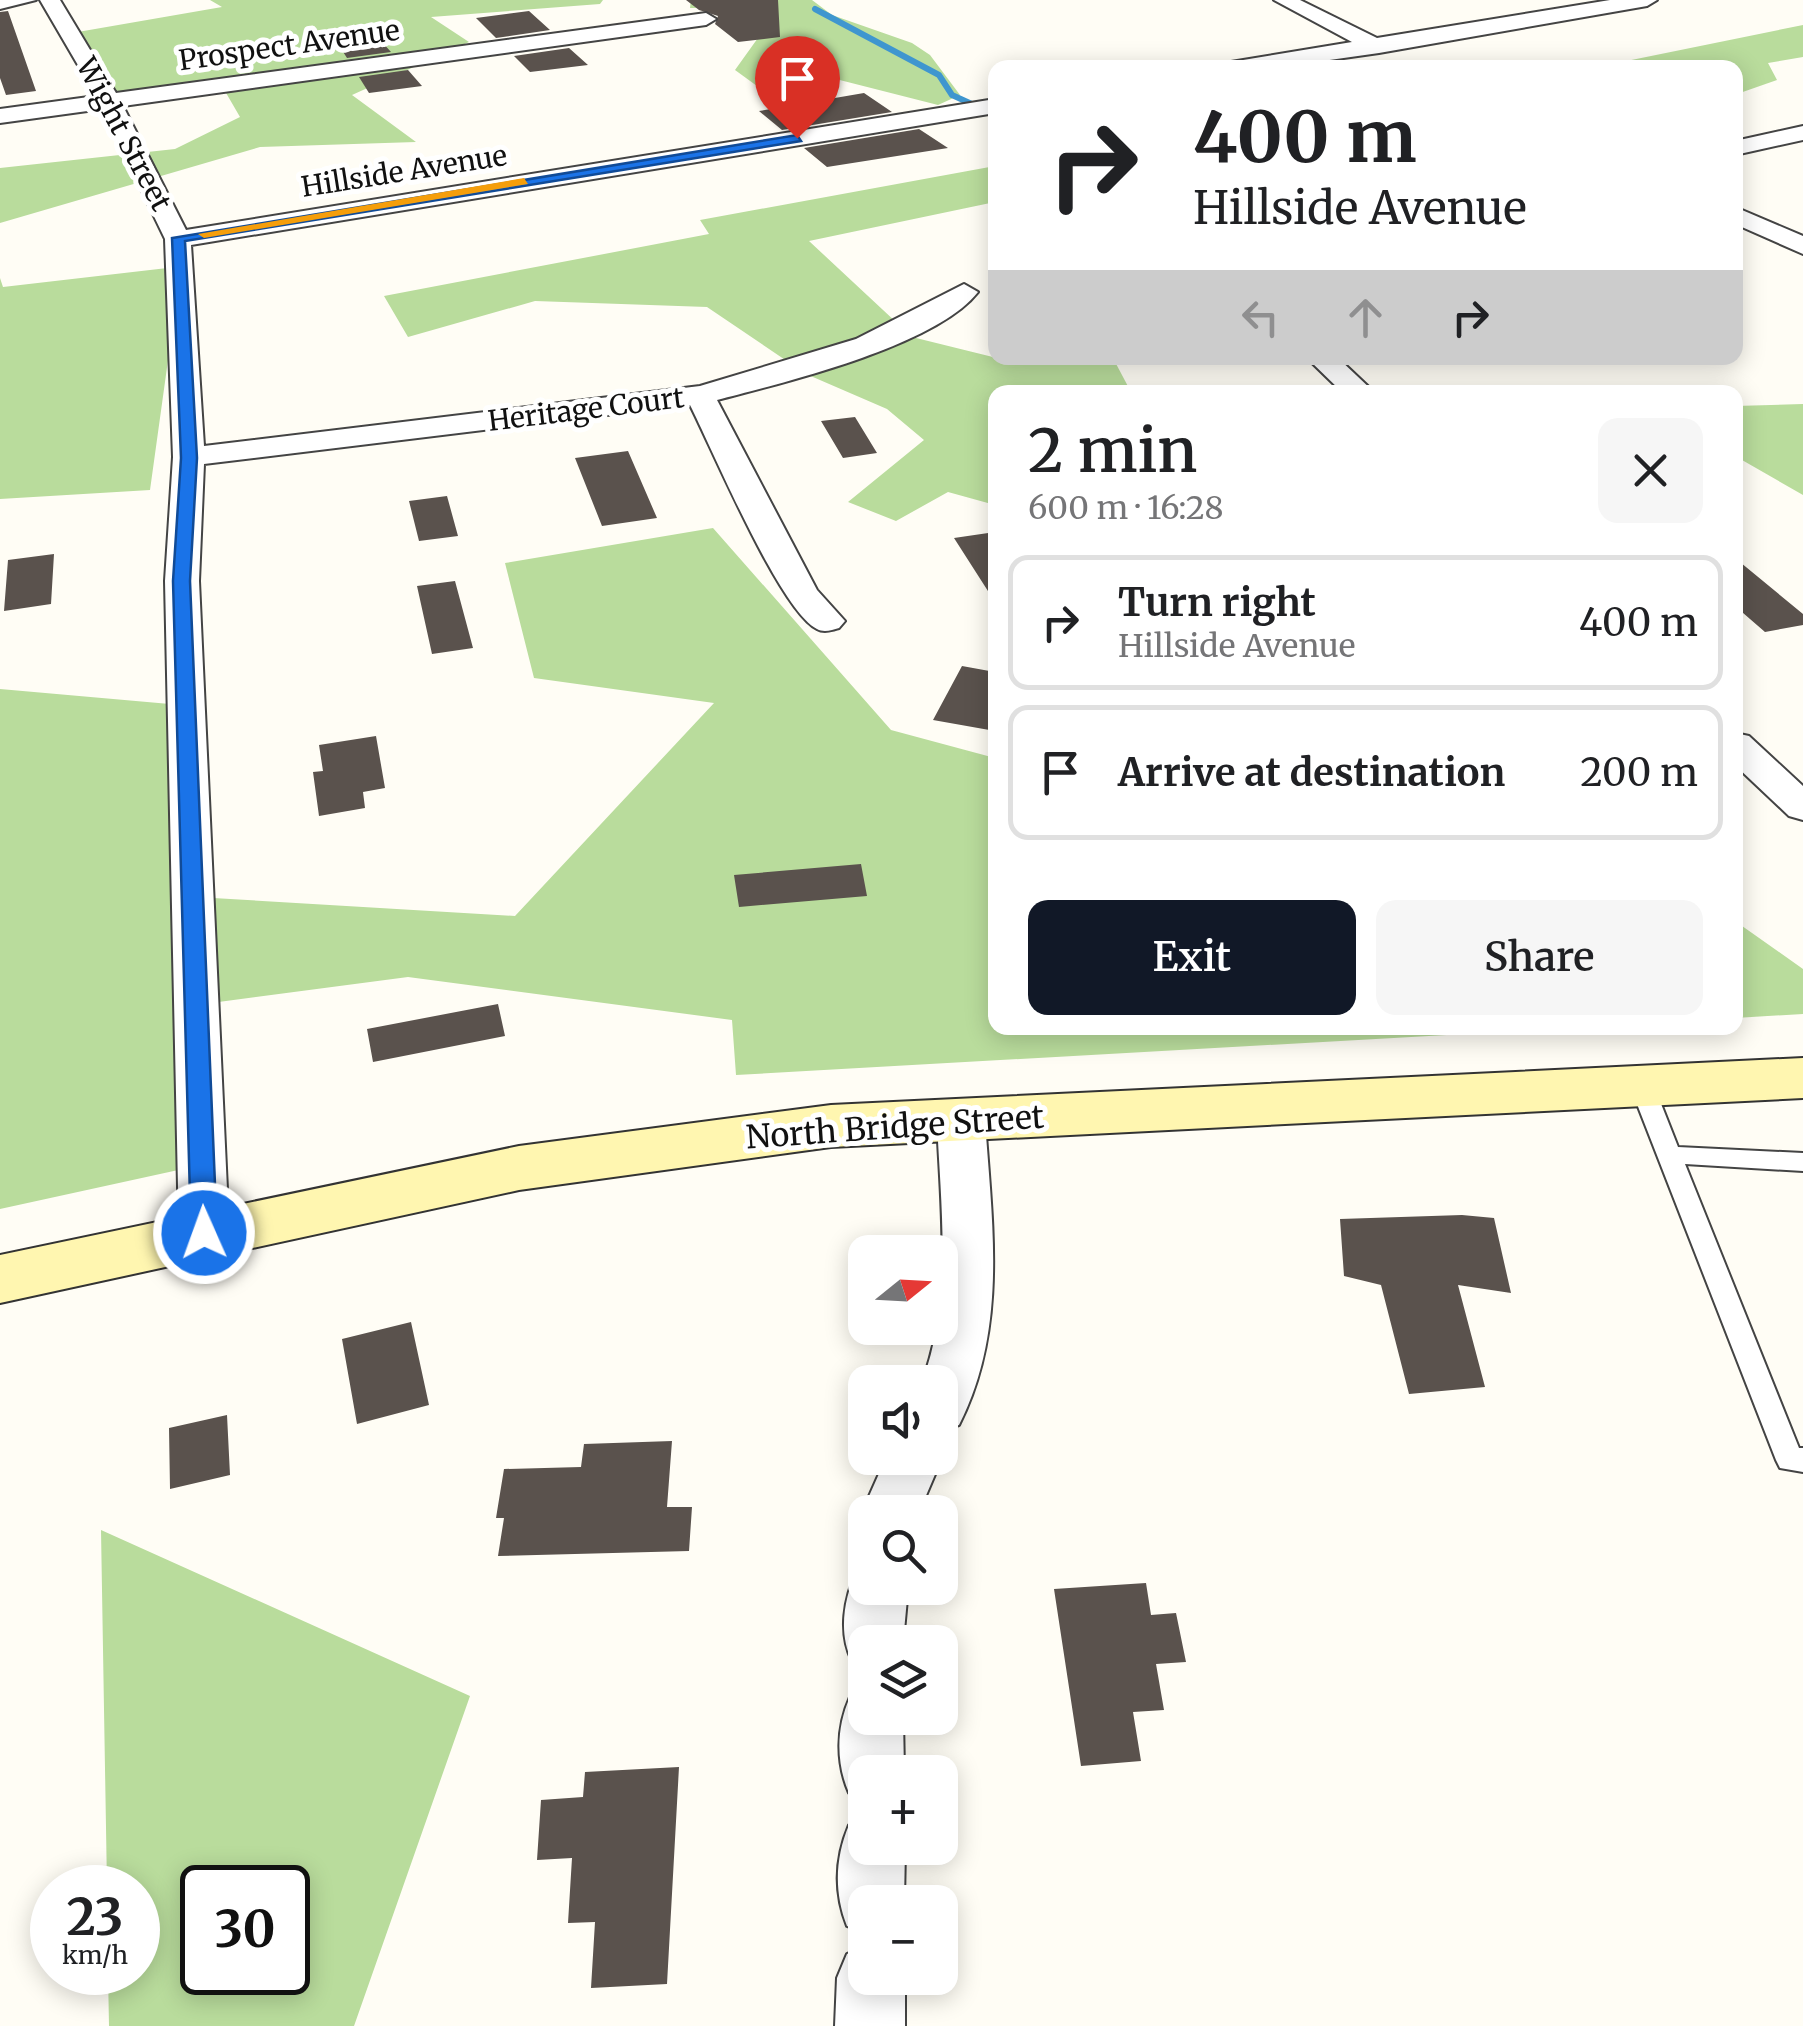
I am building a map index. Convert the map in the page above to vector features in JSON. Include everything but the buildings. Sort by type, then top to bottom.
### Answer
[{"type":"street","points":[[0,3],[26,0]]},
{"type":"street","name":"Wight Street","points":[[50,0],[109,100],[178,238],[189,458],[182,581],[204,1233]]},
{"type":"street","points":[[1284,0],[1406,60]]},
{"type":"street","points":[[1281,60],[1646,0]]},
{"type":"street","name":"Prospect Avenue","points":[[0,116],[706,18]]},
{"type":"street","name":"Hillside Avenue","points":[[178,238],[988,107]]},
{"type":"street","points":[[1743,146],[1803,134]]},
{"type":"street","points":[[1743,219],[1803,246]]},
{"type":"street","name":"Heritage Court","points":[[189,458],[700,395],[764,380],[869,345],[924,319],[964,292]]},
{"type":"street","points":[[1329,365],[1351,385]]},
{"type":"street","points":[[700,395],[802,595],[827,621]]},
{"type":"street","points":[[1743,752],[1803,808]]},
{"type":"street","name":"North Bridge Street","points":[[0,1278],[519,1168],[680,1143],[830,1126],[1803,1078]]},
{"type":"street","points":[[955,1365],[970,1284],[961,1121]]},
{"type":"street","points":[[870,2026],[871,1995]]},
{"type":"lane","points":[[1642,1086],[1790,1460],[1803,1460]]},
{"type":"lane","points":[[1672,1155],[1803,1162]]},
{"type":"green space","points":[[210,0],[603,0],[600,4],[431,17],[469,42],[352,95],[416,142],[260,147],[0,223],[0,168],[175,149],[240,117],[222,86],[104,103],[72,33],[222,7]]},
{"type":"green space","points":[[691,0],[812,0],[832,15],[912,43],[930,55],[960,95],[938,105],[820,75],[757,86],[735,70],[768,24],[750,8],[690,8]]},
{"type":"green space","points":[[1803,25],[1803,57],[1768,63],[1777,80],[1743,92],[1743,60],[1631,60]]},
{"type":"green space","points":[[988,167],[988,203],[809,241],[912,337],[988,356],[988,365],[1117,365],[1127,385],[988,385],[988,503],[948,492],[896,521],[848,502],[924,440],[887,409],[806,374],[707,307],[535,301],[408,337],[384,296],[709,234],[700,220]]},
{"type":"green space","points":[[176,267],[179,281],[150,490],[0,499],[0,278],[3,287]]},
{"type":"green space","points":[[1803,404],[1803,495],[1743,461],[1743,406]]},
{"type":"green space","points":[[713,528],[891,730],[988,756],[988,1035],[1446,1035],[736,1075],[732,1020],[408,977],[181,1007],[192,1167],[0,1209],[0,689],[181,705],[179,896],[515,916],[714,703],[534,678],[505,563]]},
{"type":"green space","points":[[1743,927],[1803,969],[1803,1014],[1743,1018]]},
{"type":"green space","points":[[101,1530],[470,1696],[354,2026],[109,2026],[108,1995],[160,1995],[160,1865],[107,1865]]},
{"type":"waterway","points":[[815,9],[939,75],[952,95],[974,105]]},
{"type":"slow traffic","points":[[204,234],[524,182]]},
{"type":"route","points":[[204,1233],[182,581],[189,458],[178,238],[797,138]]}]
